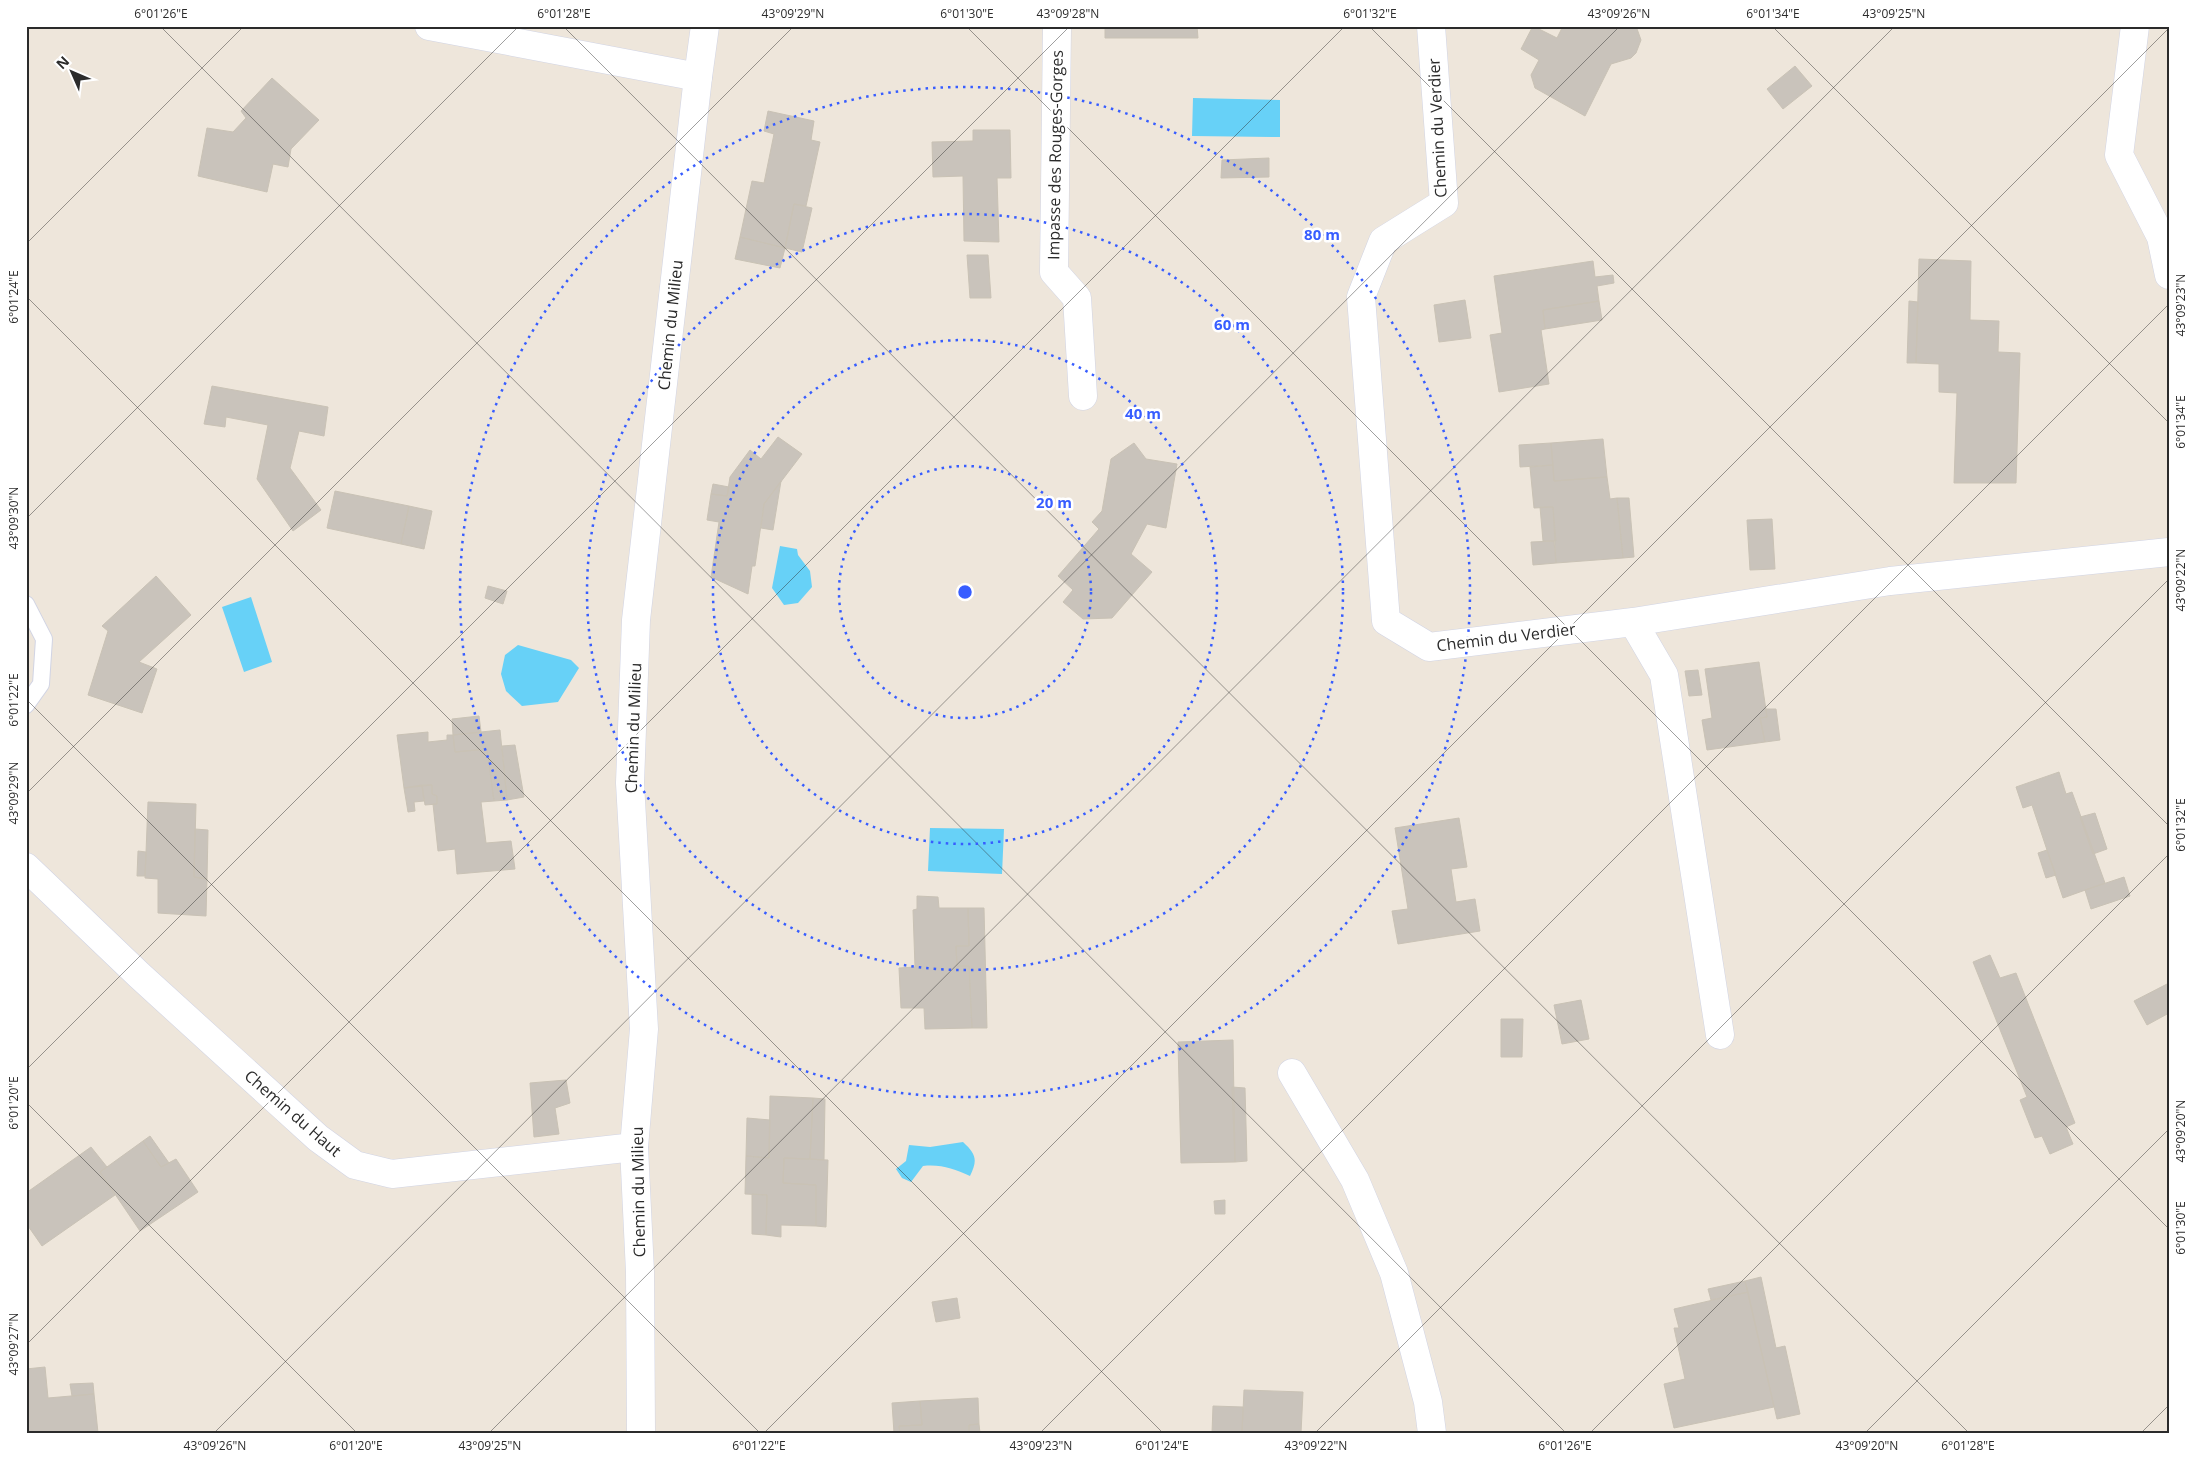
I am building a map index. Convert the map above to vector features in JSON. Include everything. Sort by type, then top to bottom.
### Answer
[{"type":"street","points":[[429,26],[698,77]]},
{"type":"street","name":"Chemin du Milieu","points":[[641,1433],[640,1272],[634,1147],[644,1029],[630,783],[636,620],[705,26]]},
{"type":"street","name":"Impasse des Rouges-Gorges","points":[[1056,26],[1054,272],[1077,298],[1082,396]]},
{"type":"street","name":"Chemin du Verdier","points":[[1430,26],[1444,203],[1383,241],[1361,297],[1386,621],[1429,647],[1633,622]]},
{"type":"street","points":[[2135,26],[2119,155],[2161,238],[2169,275]]},
{"type":"street","points":[[1720,1035],[1664,675],[1633,622],[1890,581],[2169,552]]},
{"type":"street","name":"Chemin du Haut","points":[[26,867],[139,975],[304,1125],[355,1165],[392,1174],[634,1147]]},
{"type":"street","points":[[1292,1073],[1355,1180],[1394,1273],[1428,1402],[1432,1433]]},
{"type":"lane","points":[[26,604],[44,639],[41,684],[26,705]]},
{"type":"water","points":[[1193,98],[1280,100],[1280,137],[1192,136]]},
{"type":"water","points":[[780,546],[797,549],[798,555],[810,571],[812,587],[798,603],[784,605],[772,588]]},
{"type":"water","points":[[251,597],[272,662],[244,672],[222,607]]},
{"type":"water","points":[[518,645],[571,660],[579,668],[558,702],[522,706],[506,691],[501,674],[505,655]]},
{"type":"water","points":[[930,828],[1004,829],[1002,874],[928,871]]},
{"type":"water","points":[[963,1142],[971,1150],[975,1161],[970,1176],[947,1168],[923,1166],[911,1182],[902,1178],[896,1169],[906,1161],[909,1145],[930,1147]]},
{"type":"building","points":[[1105,26],[1197,26],[1198,38],[1105,38]]},
{"type":"building","points":[[1533,26],[1557,38],[1563,26],[1636,26],[1641,40],[1636,53],[1631,58],[1611,64],[1585,116],[1535,88],[1531,75],[1539,60],[1521,49]]},
{"type":"building","points":[[1795,66],[1812,86],[1783,109],[1767,89]]},
{"type":"building","points":[[272,78],[319,120],[291,149],[288,167],[273,164],[267,192],[198,176],[207,128],[233,132],[246,118],[241,111]]},
{"type":"building","points":[[768,111],[814,121],[811,140],[820,142],[806,206],[794,204],[785,248],[740,237],[752,181],[764,183],[774,134],[764,131]]},
{"type":"building","points":[[973,130],[1010,130],[1011,178],[997,178],[999,242],[964,241],[963,176],[933,177],[932,142],[973,141]]},
{"type":"building","points":[[1269,158],[1269,177],[1221,178],[1222,160]]},
{"type":"building","points":[[794,204],[812,208],[802,252],[785,248]]},
{"type":"building","points":[[740,237],[785,248],[780,268],[735,259]]},
{"type":"building","points":[[967,255],[988,255],[991,298],[970,298]]},
{"type":"building","points":[[1919,259],[1971,261],[1970,320],[1999,321],[1998,352],[2020,353],[2016,483],[1954,483],[1957,393],[1939,392],[1939,364],[1916,363]]},
{"type":"building","points":[[1593,261],[1595,277],[1613,275],[1614,283],[1597,286],[1599,301],[1543,310],[1545,329],[1541,330],[1549,384],[1499,392],[1490,335],[1502,333],[1494,276]]},
{"type":"building","points":[[1465,300],[1471,338],[1439,342],[1434,305]]},
{"type":"building","points":[[1599,301],[1602,320],[1545,329],[1543,310]]},
{"type":"building","points":[[1909,301],[1918,302],[1916,363],[1907,363]]},
{"type":"building","points":[[212,386],[328,407],[324,436],[299,431],[290,468],[321,510],[293,531],[257,479],[268,425],[226,417],[225,427],[204,424]]},
{"type":"building","points":[[778,437],[802,454],[764,504],[755,566],[752,566],[748,594],[711,577],[719,522],[707,520],[711,494],[727,496],[730,477],[750,450],[761,459]]},
{"type":"building","points":[[1603,439],[1607,477],[1554,481],[1551,443]]},
{"type":"building","points":[[1134,443],[1146,459],[1177,464],[1166,528],[1147,524],[1131,554],[1152,572],[1112,618],[1083,619],[1063,602],[1073,590],[1058,576],[1099,529],[1092,522],[1102,511],[1111,459]]},
{"type":"building","points":[[1551,443],[1553,465],[1520,467],[1519,445]]},
{"type":"building","points":[[1553,465],[1554,481],[1607,477],[1610,499],[1617,498],[1623,558],[1556,563],[1553,507],[1534,508],[1530,467]]},
{"type":"building","points":[[781,481],[773,530],[761,528],[764,504]]},
{"type":"building","points":[[713,484],[729,487],[727,496],[711,494]]},
{"type":"building","points":[[335,491],[409,506],[401,544],[327,528]]},
{"type":"building","points":[[1617,498],[1629,498],[1634,557],[1623,558]]},
{"type":"building","points":[[409,506],[432,511],[424,549],[401,544]]},
{"type":"building","points":[[1540,507],[1553,507],[1556,541],[1543,541]]},
{"type":"building","points":[[1772,519],[1775,569],[1750,570],[1747,520]]},
{"type":"building","points":[[1554,541],[1556,563],[1533,565],[1531,542]]},
{"type":"building","points":[[156,576],[191,615],[139,662],[157,669],[142,713],[88,695],[108,631],[102,626]]},
{"type":"building","points":[[488,586],[507,591],[503,604],[485,598]]},
{"type":"building","points":[[1759,662],[1767,717],[1760,718],[1765,742],[1707,750],[1702,720],[1712,718],[1705,669]]},
{"type":"building","points":[[1698,670],[1702,695],[1689,696],[1685,671]]},
{"type":"building","points":[[1766,709],[1776,709],[1780,740],[1765,742],[1760,718],[1767,717]]},
{"type":"building","points":[[479,716],[481,732],[453,735],[452,719]]},
{"type":"building","points":[[500,730],[507,800],[494,801],[487,749],[455,752],[453,735]]},
{"type":"building","points":[[428,732],[428,742],[447,740],[447,735],[453,735],[455,752],[487,749],[494,801],[481,802],[486,843],[511,841],[515,869],[457,874],[455,849],[438,851],[433,804],[437,804],[437,796],[432,794],[432,785],[404,788],[397,735]]},
{"type":"building","points":[[515,745],[524,797],[507,800],[502,746]]},
{"type":"building","points":[[2059,772],[2066,794],[2072,792],[2105,883],[2063,898],[2032,805],[2023,808],[2016,787]]},
{"type":"building","points":[[422,785],[424,801],[414,802],[415,811],[408,812],[404,788]]},
{"type":"building","points":[[422,785],[432,785],[432,794],[437,796],[437,804],[425,805]]},
{"type":"building","points":[[148,802],[196,804],[194,877],[207,879],[206,916],[158,913],[158,879],[145,878]]},
{"type":"building","points":[[2095,813],[2107,849],[2093,854],[2080,817]]},
{"type":"building","points":[[1459,818],[1467,867],[1451,869],[1456,902],[1475,899],[1480,931],[1398,944],[1392,911],[1408,909],[1395,828]]},
{"type":"building","points":[[195,829],[208,830],[207,879],[194,877]]},
{"type":"building","points":[[2047,850],[2056,875],[2046,878],[2038,853]]},
{"type":"building","points":[[138,851],[146,852],[145,876],[137,876]]},
{"type":"building","points":[[2124,877],[2130,896],[2091,909],[2085,890]]},
{"type":"building","points":[[917,896],[938,897],[939,908],[968,908],[969,946],[956,946],[957,966],[969,966],[972,1028],[925,1029],[924,1008],[901,1008],[899,968],[915,967],[913,910],[917,909]]},
{"type":"building","points":[[968,908],[984,908],[987,1028],[972,1028],[969,966],[957,966],[956,946],[969,946]]},
{"type":"building","points":[[1990,955],[2000,978],[2016,973],[2075,1123],[2066,1127],[2073,1144],[2050,1154],[2042,1136],[2035,1138],[2020,1100],[2027,1097],[1973,962]]},
{"type":"building","points":[[2169,983],[2169,1013],[2147,1025],[2134,1001]]},
{"type":"building","points":[[1581,1000],[1589,1039],[1562,1044],[1554,1005]]},
{"type":"building","points":[[1501,1019],[1523,1019],[1522,1057],[1501,1057]]},
{"type":"building","points":[[1233,1040],[1235,1162],[1181,1163],[1178,1042]]},
{"type":"building","points":[[566,1080],[570,1103],[555,1108],[559,1134],[534,1137],[530,1083]]},
{"type":"building","points":[[1232,1087],[1245,1088],[1247,1161],[1235,1162]]},
{"type":"building","points":[[770,1096],[813,1098],[810,1159],[784,1158],[783,1183],[816,1185],[816,1226],[781,1225],[781,1237],[766,1235],[767,1195],[745,1194],[746,1156],[769,1158]]},
{"type":"building","points":[[813,1098],[825,1099],[824,1160],[810,1159]]},
{"type":"building","points":[[747,1118],[770,1120],[769,1158],[746,1156]]},
{"type":"building","points":[[150,1136],[169,1163],[161,1167],[143,1141]]},
{"type":"building","points":[[143,1141],[161,1167],[176,1159],[198,1192],[140,1231],[100,1172]]},
{"type":"building","points":[[91,1147],[107,1167],[100,1172],[115,1195],[42,1246],[26,1223],[26,1193]]},
{"type":"building","points":[[784,1158],[828,1160],[826,1227],[816,1226],[816,1185],[783,1183]]},
{"type":"building","points":[[752,1194],[767,1195],[766,1235],[752,1234]]},
{"type":"building","points":[[1225,1200],[1225,1214],[1215,1214],[1214,1201]]},
{"type":"building","points":[[1761,1277],[1776,1348],[1785,1346],[1800,1414],[1777,1419],[1745,1281]]},
{"type":"building","points":[[1745,1281],[1748,1292],[1711,1300],[1708,1289]]},
{"type":"building","points":[[1748,1292],[1774,1407],[1674,1428],[1664,1384],[1685,1379],[1674,1328],[1679,1328],[1674,1309]]},
{"type":"building","points":[[957,1298],[960,1318],[936,1322],[932,1302]]},
{"type":"building","points":[[45,1367],[48,1398],[94,1394],[98,1433],[28,1433],[26,1369]]},
{"type":"building","points":[[93,1383],[94,1394],[72,1396],[70,1384]]},
{"type":"building","points":[[1244,1390],[1303,1392],[1301,1433],[1242,1433]]},
{"type":"building","points":[[978,1398],[979,1424],[969,1425],[969,1433],[900,1433],[899,1426],[922,1425],[920,1401]]},
{"type":"building","points":[[920,1401],[922,1425],[899,1426],[900,1433],[894,1433],[892,1403]]},
{"type":"building","points":[[1213,1406],[1243,1407],[1242,1433],[1212,1433]]},
{"type":"building","points":[[979,1424],[980,1433],[969,1433],[969,1425]]}]
